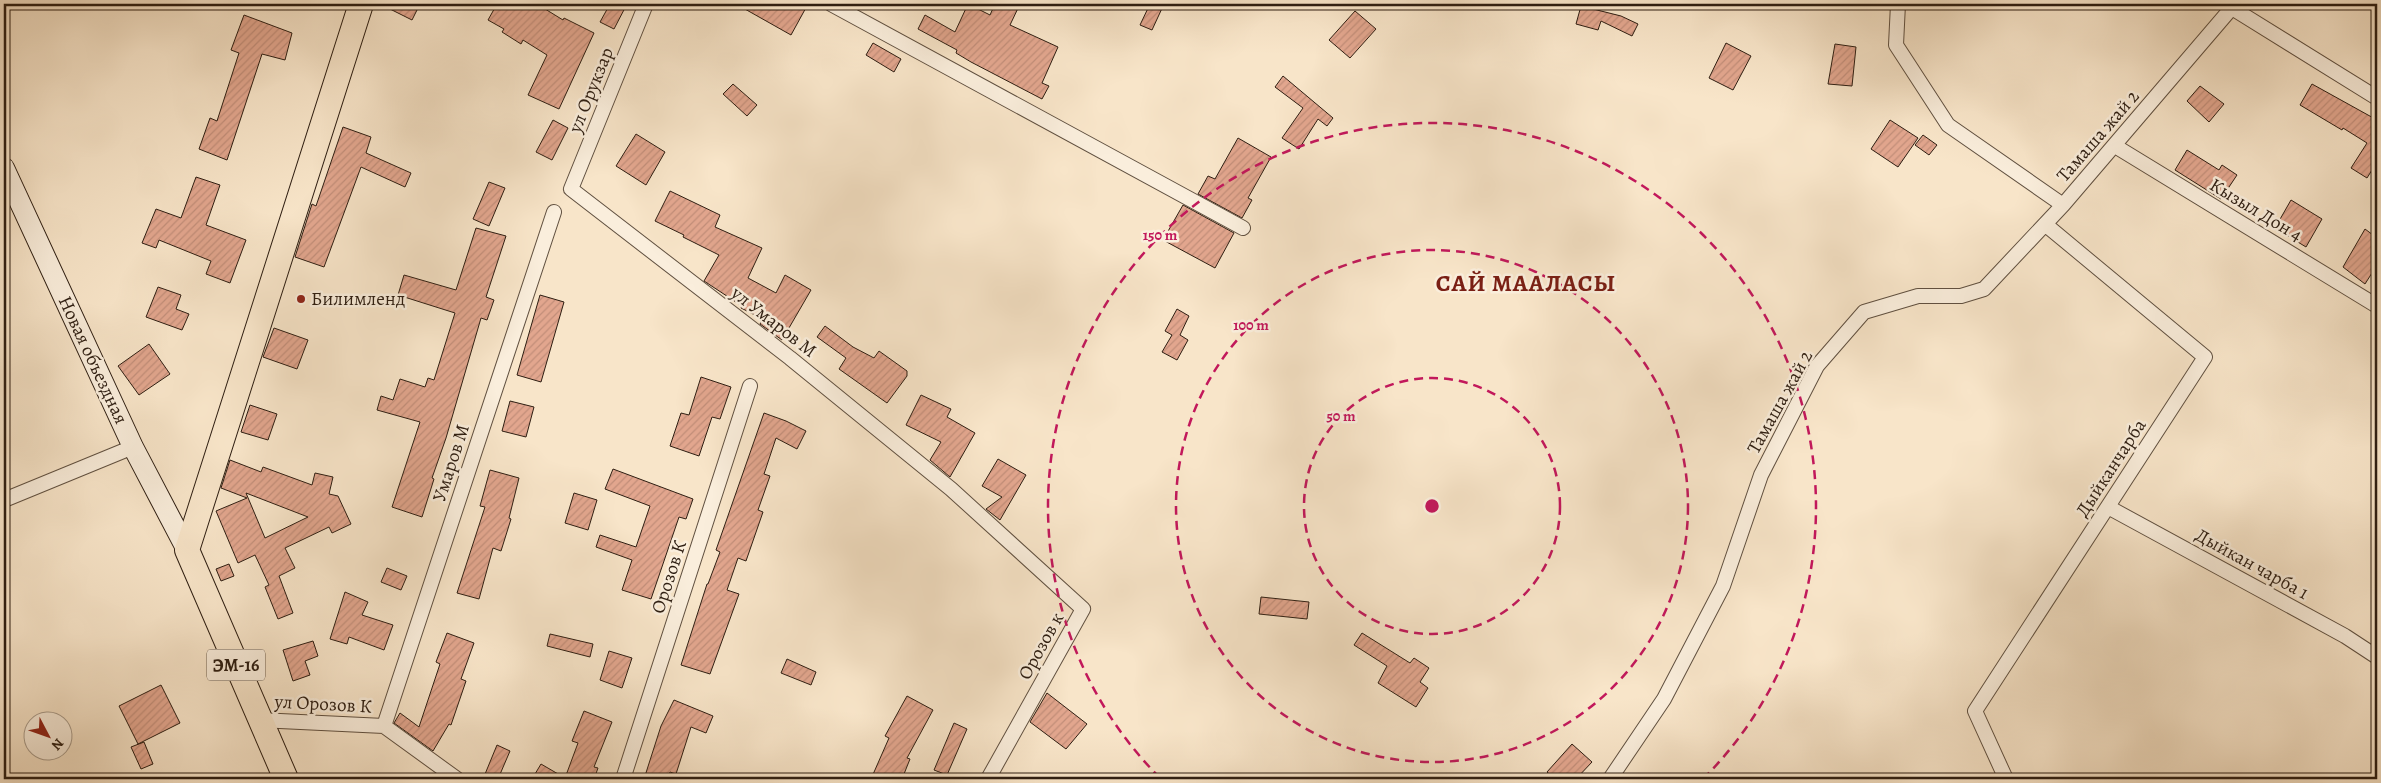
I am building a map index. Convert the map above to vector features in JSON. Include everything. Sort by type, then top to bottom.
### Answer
[{"type":"highway","points":[[186,550],[361,4]]},
{"type":"highway","name":"ЭМ-16","points":[[186,550],[286,779]]},
{"type":"main road","name":"Новая объездная","points":[[4,168],[133,447],[186,550]]},
{"type":"street","name":"ул Орукзар","points":[[571,189],[646,4]]},
{"type":"street","points":[[831,4],[1243,228]]},
{"type":"street","points":[[1898,4],[1896,45],[1948,125],[2063,205]]},
{"type":"street","points":[[2234,6],[2377,98]]},
{"type":"street","name":"Тамаша жай 2","points":[[1610,779],[1664,699],[1723,586],[1761,475],[1817,366],[1864,312],[1918,296],[1961,296],[1984,289],[2046,225],[2234,6]]},
{"type":"street","name":"Кызыл Дон 4","points":[[2115,146],[2377,306]]},
{"type":"street","name":"ул Умаров М","points":[[571,189],[790,358],[951,489]]},
{"type":"street","name":"Умаров М","points":[[384,726],[554,212]]},
{"type":"street","name":"Дыйканчарба","points":[[2006,779],[1975,711],[2206,357],[2046,225]]},
{"type":"street","name":"Орозов К","points":[[623,779],[750,386]]},
{"type":"street","points":[[4,500],[133,447]]},
{"type":"street","name":"Орозов к","points":[[951,489],[1083,609],[988,779]]},
{"type":"street","name":"Дыйкан чарба 1","points":[[2108,507],[2345,636],[2377,657]]},
{"type":"street","name":"ул Орозов К","points":[[259,720],[384,726],[458,779]]},
{"type":"building","points":[[380,4],[420,4],[412,20]]},
{"type":"building","points":[[497,4],[537,4],[563,20],[564,18],[594,33],[559,109],[528,95],[547,55],[523,40],[521,44],[502,32],[504,29],[488,20]]},
{"type":"building","points":[[610,4],[627,4],[614,29],[600,22]]},
{"type":"building","points":[[736,4],[808,4],[791,35]]},
{"type":"building","points":[[968,4],[990,15],[995,4],[1020,4],[1010,25],[1058,47],[1042,83],[1049,86],[1042,99],[971,62],[956,53],[957,50],[918,29],[925,15],[955,32]]},
{"type":"building","points":[[1150,4],[1164,4],[1152,30],[1140,25]]},
{"type":"building","points":[[1581,6],[1621,16],[1638,24],[1632,36],[1601,21],[1598,30],[1576,24]]},
{"type":"building","points":[[1355,11],[1376,29],[1350,58],[1329,40]]},
{"type":"building","points":[[244,15],[292,33],[285,60],[262,54],[227,160],[199,149],[210,118],[217,121],[239,53],[231,50]]},
{"type":"building","points":[[873,43],[901,59],[894,72],[866,55]]},
{"type":"building","points":[[1726,43],[1751,56],[1733,90],[1709,78]]},
{"type":"building","points":[[1835,44],[1856,47],[1852,86],[1828,84]]},
{"type":"building","points":[[1283,76],[1333,118],[1327,126],[1318,119],[1299,149],[1282,138],[1303,108],[1275,87]]},
{"type":"building","points":[[733,84],[757,105],[747,116],[723,94]]},
{"type":"building","points":[[2312,84],[2377,120],[2377,162],[2367,178],[2351,168],[2367,143],[2300,105]]},
{"type":"building","points":[[2200,86],[2224,104],[2209,122],[2187,101]]},
{"type":"building","points":[[553,120],[568,128],[552,160],[536,152]]},
{"type":"building","points":[[1890,120],[1918,138],[1898,167],[1871,149]]},
{"type":"building","points":[[343,127],[371,137],[366,153],[411,173],[405,187],[361,167],[324,267],[295,257],[312,204],[316,206]]},
{"type":"building","points":[[636,134],[665,152],[646,185],[616,166]]},
{"type":"building","points":[[1923,135],[1937,145],[1929,155],[1915,145]]},
{"type":"building","points":[[1238,138],[1271,157],[1248,198],[1252,200],[1242,218],[1198,194],[1208,176],[1215,179]]},
{"type":"building","points":[[2187,150],[2219,170],[2222,165],[2237,175],[2221,199],[2175,170]]},
{"type":"building","points":[[196,177],[220,185],[206,225],[246,240],[230,283],[206,274],[211,261],[159,240],[156,248],[142,243],[156,209],[181,218]]},
{"type":"building","points":[[489,182],[505,188],[489,226],[473,219]]},
{"type":"building","points":[[670,191],[720,215],[715,227],[762,248],[748,278],[776,293],[785,275],[811,290],[782,340],[760,324],[763,319],[741,308],[742,306],[704,281],[719,255],[655,221]]},
{"type":"building","points":[[2291,200],[2322,219],[2306,247],[2275,228]]},
{"type":"building","points":[[1183,205],[1234,233],[1215,268],[1163,240]]},
{"type":"building","points":[[476,228],[506,236],[486,297],[494,300],[487,320],[481,318],[422,517],[392,507],[420,422],[377,410],[381,396],[393,400],[400,379],[425,387],[428,378],[434,380],[455,313],[398,295],[404,275],[456,290]]},
{"type":"building","points":[[2365,229],[2377,238],[2377,265],[2365,284],[2343,267]]},
{"type":"building","points":[[158,287],[181,295],[176,309],[189,314],[182,330],[146,317]]},
{"type":"building","points":[[540,295],[564,302],[541,382],[517,375]]},
{"type":"building","points":[[1177,309],[1189,316],[1180,335],[1188,340],[1177,360],[1162,352],[1172,335],[1165,331]]},
{"type":"building","points":[[825,326],[853,347],[874,358],[879,351],[907,371],[907,376],[887,403],[839,369],[846,358],[817,337]]},
{"type":"building","points":[[274,328],[308,340],[297,369],[263,357]]},
{"type":"building","points":[[149,344],[170,374],[139,395],[118,366]]},
{"type":"building","points":[[701,377],[731,387],[720,419],[712,417],[699,456],[670,446],[681,413],[689,415]]},
{"type":"building","points":[[921,395],[951,409],[947,417],[975,433],[950,477],[930,460],[941,442],[906,425]]},
{"type":"building","points":[[510,401],[534,407],[526,437],[502,431]]},
{"type":"building","points":[[250,405],[277,414],[268,440],[241,432]]},
{"type":"building","points":[[764,413],[806,431],[797,449],[776,438],[764,474],[770,476],[758,510],[763,512],[746,561],[738,558],[727,590],[739,594],[710,674],[681,665],[707,584],[720,552],[716,550]]},
{"type":"building","points":[[998,459],[1026,475],[1000,520],[986,509],[1002,497],[982,486]]},
{"type":"building","points":[[230,460],[261,472],[263,467],[312,485],[315,473],[333,477],[329,494],[338,496],[351,524],[332,533],[329,527],[285,548],[295,568],[279,576],[293,613],[278,619],[265,587],[269,585],[255,555],[238,563],[216,511],[247,498],[221,488]],"holes":[[[246,493],[308,517],[265,538]]]},
{"type":"building","points":[[613,469],[693,499],[686,519],[679,517],[651,599],[622,590],[632,560],[596,547],[600,535],[636,547],[650,506],[605,489]]},
{"type":"building","points":[[490,470],[519,478],[509,518],[511,519],[501,551],[493,548],[479,599],[457,593],[485,507],[480,506]]},
{"type":"building","points":[[574,493],[597,500],[588,530],[565,523]]},
{"type":"building","points":[[229,564],[234,576],[221,581],[216,569]]},
{"type":"building","points":[[387,568],[407,576],[401,590],[381,582]]},
{"type":"building","points":[[345,592],[368,602],[362,615],[393,625],[384,650],[349,637],[347,644],[330,639]]},
{"type":"building","points":[[1261,597],[1309,602],[1307,619],[1259,614]]},
{"type":"building","points":[[447,633],[474,643],[461,679],[466,681],[451,725],[449,724],[433,751],[394,723],[400,713],[419,727],[440,664],[436,662]]},
{"type":"building","points":[[1362,633],[1410,663],[1414,658],[1429,668],[1420,682],[1428,688],[1416,707],[1378,683],[1387,666],[1354,645]]},
{"type":"building","points":[[550,634],[593,644],[590,657],[547,646]]},
{"type":"building","points":[[313,641],[318,656],[305,661],[310,675],[293,681],[283,650]]},
{"type":"building","points":[[609,651],[632,658],[622,688],[600,680]]},
{"type":"building","points":[[787,659],[816,672],[811,685],[781,673]]},
{"type":"building","points":[[161,685],[180,723],[138,744],[119,706]]},
{"type":"building","points":[[1047,693],[1087,724],[1066,749],[1030,722]]},
{"type":"building","points":[[907,696],[933,710],[907,758],[910,759],[902,779],[871,779],[889,738],[885,736]]},
{"type":"building","points":[[674,700],[713,716],[706,733],[691,727],[676,774],[670,772],[667,779],[644,779],[661,726]]},
{"type":"building","points":[[584,711],[612,722],[594,767],[598,768],[594,779],[532,779],[541,764],[565,778],[578,743],[572,741]]},
{"type":"building","points":[[954,723],[967,729],[947,775],[934,770]]},
{"type":"building","points":[[144,742],[153,764],[141,769],[131,747]]},
{"type":"building","points":[[1572,744],[1592,762],[1576,779],[1555,779],[1547,772]]},
{"type":"building","points":[[497,745],[510,751],[498,779],[483,779]]},
{"type":"place","name":"Билимленд","points":[[301,299]]},
{"type":"district","name":"САЙ МААЛАСЫ","points":[[1526,283]]}]
